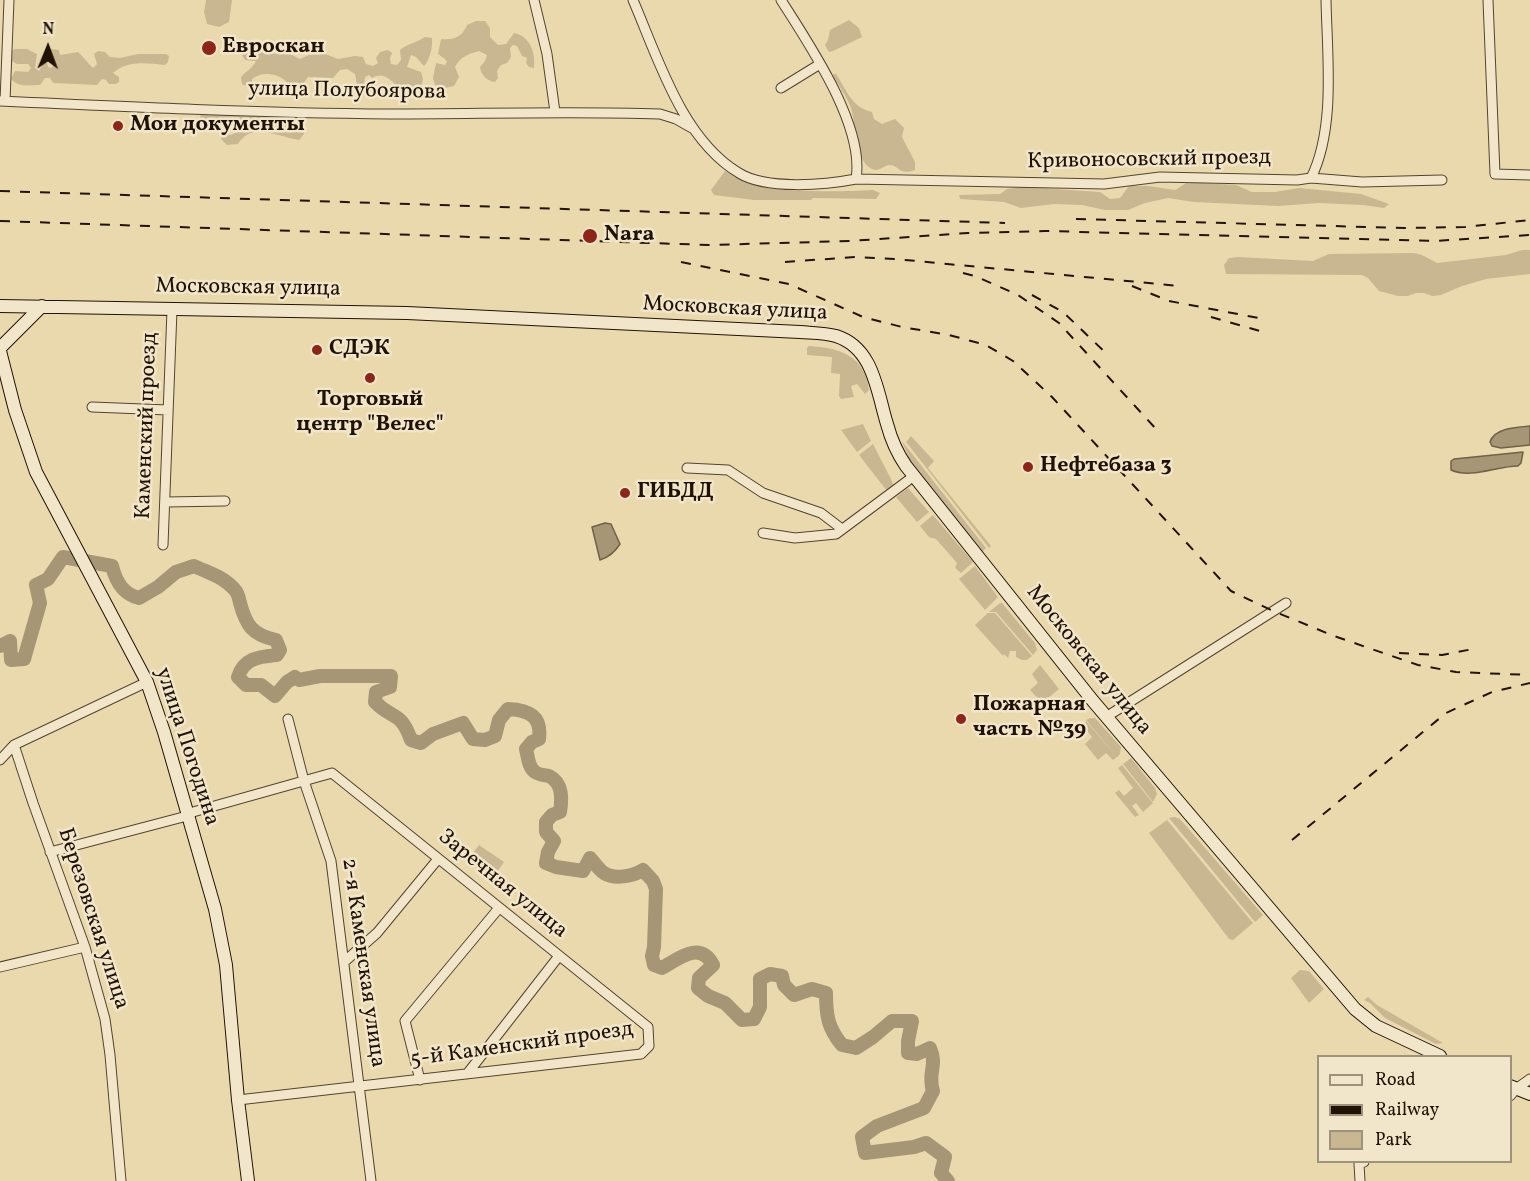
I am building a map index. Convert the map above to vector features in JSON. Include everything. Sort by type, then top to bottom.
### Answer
[{"type":"main road","name":"Московская улица","points":[[0,306],[407,313],[800,332],[834,336],[854,346],[867,361],[893,444],[914,477],[1106,717],[1355,1009],[1376,1026],[1438,1055]]},
{"type":"main road","points":[[0,350],[42,306]]},
{"type":"main road","name":"улица Погодина","points":[[0,350],[15,410],[36,472],[147,682],[164,732],[215,909],[226,965],[248,1181]]},
{"type":"main road","points":[[1512,1091],[1530,1094]]},
{"type":"street","points":[[3,101],[9,0]]},
{"type":"street","points":[[534,0],[546,54],[555,112]]},
{"type":"street","points":[[633,0],[665,75],[692,128]]},
{"type":"street","points":[[781,0],[843,107],[858,165],[856,179]]},
{"type":"street","points":[[1311,178],[1316,167],[1327,115],[1326,0]]},
{"type":"street","points":[[1488,0],[1495,174],[1530,175]]},
{"type":"street","points":[[781,88],[820,64]]},
{"type":"street","name":"улица Полубоярова","points":[[3,101],[168,109],[390,114],[555,112],[660,114],[676,119],[692,128]]},
{"type":"street","name":"Кривоносовский проезд","points":[[692,128],[703,143],[738,173],[754,180],[799,185],[836,183],[856,179],[1104,184],[1160,177],[1297,180],[1311,178],[1362,182],[1442,180]]},
{"type":"street","name":"Каменский проезд","points":[[163,544],[172,310]]},
{"type":"street","points":[[92,407],[168,410]]},
{"type":"street","points":[[687,468],[728,470],[763,493],[821,513],[842,529]]},
{"type":"street","points":[[763,533],[795,538],[836,534],[914,477]]},
{"type":"street","points":[[166,502],[225,501]]},
{"type":"street","points":[[1106,717],[1286,603]]},
{"type":"street","points":[[0,760],[14,745],[147,682]]},
{"type":"street","name":"2-я Каменская улица","points":[[288,719],[304,781],[331,861],[371,1181]]},
{"type":"street","name":"Березовская улица","points":[[14,745],[85,947],[105,1019],[121,1181]]},
{"type":"street","name":"Заречная улица","points":[[304,781],[332,773],[648,1027]]},
{"type":"street","points":[[50,852],[187,816],[193,812],[304,781]]},
{"type":"street","points":[[344,962],[377,933],[438,859]]},
{"type":"street","points":[[420,1080],[405,1021],[499,908]]},
{"type":"street","points":[[0,967],[85,947]]},
{"type":"street","points":[[467,1074],[559,956]]},
{"type":"street","name":"5-й Каменский проезд","points":[[238,1100],[641,1054],[649,1046],[648,1027]]},
{"type":"street","points":[[1512,1091],[1530,1079]]},
{"type":"street","points":[[1360,1181],[1361,1163]]},
{"type":"green space","points":[[206,0],[232,0],[229,22],[219,27],[207,24],[204,12]]},
{"type":"green space","points":[[849,20],[859,28],[862,37],[829,52],[825,45],[830,30]]},
{"type":"green space","points":[[476,21],[485,21],[490,28],[490,37],[498,45],[506,44],[514,33],[528,41],[533,51],[534,68],[529,67],[526,63],[527,58],[522,56],[517,46],[513,45],[510,48],[511,57],[497,71],[498,78],[495,82],[483,75],[480,67],[487,55],[479,51],[459,61],[455,67],[459,77],[454,86],[445,88],[435,85],[433,78],[436,63],[445,65],[447,62],[438,54],[441,39],[457,37],[467,25]]},
{"type":"green space","points":[[425,37],[432,38],[431,53],[426,63],[424,66],[411,55],[407,67],[421,72],[423,79],[421,87],[400,88],[384,76],[372,78],[369,75],[365,77],[361,88],[357,85],[355,74],[347,69],[340,70],[333,78],[308,77],[301,87],[273,93],[272,87],[287,85],[286,81],[278,76],[265,74],[252,79],[252,83],[262,88],[258,93],[250,92],[248,87],[242,84],[241,77],[256,61],[245,60],[242,55],[245,50],[263,50],[267,54],[288,53],[300,59],[323,53],[338,59],[363,57],[366,64],[373,66],[378,63],[376,58],[380,52],[388,50],[392,53],[391,64],[397,65],[401,60],[400,50]]},
{"type":"green space","points":[[15,49],[27,49],[37,54],[35,68],[39,71],[47,61],[48,67],[52,68],[54,63],[48,54],[51,49],[59,50],[60,55],[78,52],[93,68],[97,64],[94,54],[98,51],[105,52],[110,57],[120,58],[138,54],[166,54],[169,56],[165,65],[138,63],[124,66],[113,73],[119,77],[119,82],[116,84],[109,84],[102,79],[97,85],[53,83],[50,78],[45,78],[40,85],[24,85],[17,84],[11,79],[15,71],[28,72],[31,68],[28,64],[17,64],[10,60],[10,52]]},
{"type":"green space","points":[[834,74],[854,102],[872,112],[874,119],[882,124],[895,119],[904,128],[902,137],[915,162],[915,170],[905,172],[889,165],[874,170],[866,165],[859,151],[851,108]]},
{"type":"green space","points":[[201,113],[302,116],[304,134],[299,140],[266,132],[250,133],[238,144],[227,145],[221,139],[223,134],[231,135],[237,132],[234,125],[202,122]]},
{"type":"green space","points":[[725,171],[739,179],[775,188],[817,191],[873,190],[880,193],[876,199],[813,198],[811,200],[754,200],[714,195],[711,190]]},
{"type":"green space","points":[[1188,182],[1236,185],[1252,192],[1275,192],[1299,188],[1361,194],[1389,204],[1384,208],[1319,203],[1278,206],[1194,202],[1168,198],[1145,203],[1128,210],[1105,210],[1082,205],[1054,204],[1021,208],[1004,202],[960,199],[959,195],[1000,194],[1007,189],[1024,187],[1100,192],[1110,199],[1120,198],[1129,186],[1175,190]]},
{"type":"green space","points":[[1530,250],[1530,274],[1486,279],[1432,296],[1416,293],[1398,296],[1379,291],[1368,278],[1362,275],[1226,274],[1224,265],[1229,258],[1238,257],[1313,261],[1329,254],[1414,253],[1437,263],[1506,255]]},
{"type":"green space","points":[[809,346],[840,352],[856,361],[867,378],[869,390],[865,394],[857,384],[851,386],[854,397],[841,399],[839,396],[840,374],[831,373],[832,357],[807,355]]},
{"type":"green space","points":[[863,424],[871,441],[857,452],[841,430]]},
{"type":"green space","points":[[911,436],[934,461],[928,468],[991,546],[989,548],[906,442]]},
{"type":"green space","points":[[902,441],[986,548],[982,552],[916,469]]},
{"type":"green space","points":[[873,444],[892,481],[893,486],[887,491],[859,455]]},
{"type":"green space","points":[[908,488],[929,512],[917,522],[896,497]]},
{"type":"green space","points":[[933,515],[973,562],[961,573],[955,568],[957,563],[936,539],[929,537],[920,526]]},
{"type":"green space","points":[[975,566],[998,597],[985,610],[959,579]]},
{"type":"green space","points":[[1000,603],[1035,643],[1037,650],[1033,655],[996,612],[989,612]]},
{"type":"green space","points":[[988,613],[995,613],[1032,656],[1027,660],[1022,660],[1016,657],[1016,651],[1010,651],[1008,658],[1004,654],[1003,656],[975,625]]},
{"type":"green space","points":[[1040,665],[1059,689],[1042,703],[1030,690],[1038,683],[1032,674]]},
{"type":"green space","points":[[1095,718],[1121,747],[1117,757],[1086,720]]},
{"type":"green space","points":[[1086,721],[1117,757],[1113,760],[1106,753],[1098,760],[1085,744],[1092,737],[1084,727]]},
{"type":"green space","points":[[1131,758],[1155,788],[1157,794],[1153,802],[1123,764]]},
{"type":"green space","points":[[1122,765],[1153,803],[1143,812],[1136,803],[1132,806],[1139,815],[1135,817],[1115,793],[1119,790],[1124,796],[1133,788],[1118,768]]},
{"type":"green space","points":[[1169,818],[1180,819],[1263,915],[1255,922]]},
{"type":"green space","points":[[1167,820],[1253,923],[1233,940],[1229,939],[1149,833]]},
{"type":"green space","points":[[479,845],[504,862],[492,879],[467,861]]},
{"type":"green space","points":[[1300,970],[1309,971],[1324,989],[1309,1003],[1291,978]]},
{"type":"green space","points":[[1368,997],[1377,1005],[1443,1043],[1436,1044],[1385,1018],[1364,1000]]},
{"type":"shaded area","points":[[1530,426],[1530,445],[1501,448],[1492,446],[1490,442],[1492,437],[1501,431]]},
{"type":"shaded area","points":[[1523,452],[1521,463],[1518,466],[1475,473],[1451,470],[1451,461],[1454,459]]},
{"type":"shaded area","points":[[605,523],[611,524],[620,544],[612,554],[600,560],[592,527]]},
{"type":"waterway","points":[[0,646],[10,641],[11,660],[24,659],[40,603],[36,585],[48,579],[63,557],[112,566],[121,586],[129,594],[139,598],[158,587],[176,572],[194,566],[231,586],[237,593],[251,628],[261,635],[276,640],[280,650],[277,655],[253,660],[244,666],[238,677],[246,685],[261,685],[275,696],[287,682],[295,677],[299,680],[320,676],[391,676],[390,687],[376,692],[375,702],[404,724],[411,740],[421,743],[433,734],[463,723],[473,739],[485,740],[495,736],[499,720],[508,709],[528,713],[536,720],[539,731],[539,739],[532,742],[526,749],[530,764],[537,773],[554,779],[560,792],[560,812],[552,815],[546,822],[546,832],[554,841],[548,852],[546,863],[583,871],[590,858],[604,873],[619,877],[643,870],[653,881],[656,889],[652,956],[654,965],[662,968],[689,954],[702,954],[713,965],[699,978],[698,988],[708,996],[725,1003],[742,1020],[754,1019],[760,1007],[760,979],[770,974],[782,976],[784,985],[794,995],[812,989],[826,993],[829,1021],[842,1045],[856,1048],[892,1021],[912,1021],[908,1053],[917,1054],[930,1048],[933,1060],[931,1079],[933,1091],[924,1108],[877,1126],[862,1137],[865,1153],[914,1147],[926,1143],[945,1157],[941,1173],[948,1181]]},
{"type":"railway","points":[[0,191],[1005,223]]},
{"type":"railway","points":[[1076,219],[1405,228],[1465,227],[1530,220]]},
{"type":"railway","points":[[0,221],[709,245],[850,241],[968,233],[1045,231],[1435,241],[1530,235]]},
{"type":"railway","points":[[785,262],[855,257],[895,259],[1180,286]]},
{"type":"railway","points":[[681,262],[789,284],[863,317],[986,345],[1013,361],[1052,397],[1231,591],[1334,636],[1418,665],[1456,672],[1530,675]]},
{"type":"railway","points":[[963,273],[1018,295],[1059,323],[1157,430]]},
{"type":"railway","points":[[1132,286],[1169,301],[1264,319]]},
{"type":"railway","points":[[1032,295],[1063,312],[1109,356]]},
{"type":"railway","points":[[1211,317],[1267,333]]},
{"type":"railway","points":[[1399,653],[1442,655],[1473,649]]},
{"type":"railway","points":[[1292,840],[1446,713],[1492,692],[1530,683]]},
{"type":"place","name":"Евроскан","points":[[209,48]]},
{"type":"place","name":"Мои документы","points":[[118,126]]},
{"type":"place","name":"Nara","points":[[590,236]]},
{"type":"place","name":"СДЭК","points":[[317,350]]},
{"type":"place","name":"Торговый центр \"Велес\"","points":[[370,378]]},
{"type":"place","name":"Нефтебаза 3","points":[[1028,467]]},
{"type":"place","name":"ГИБДД","points":[[625,493]]},
{"type":"place","name":"Пожарная часть №39","points":[[961,719]]}]
